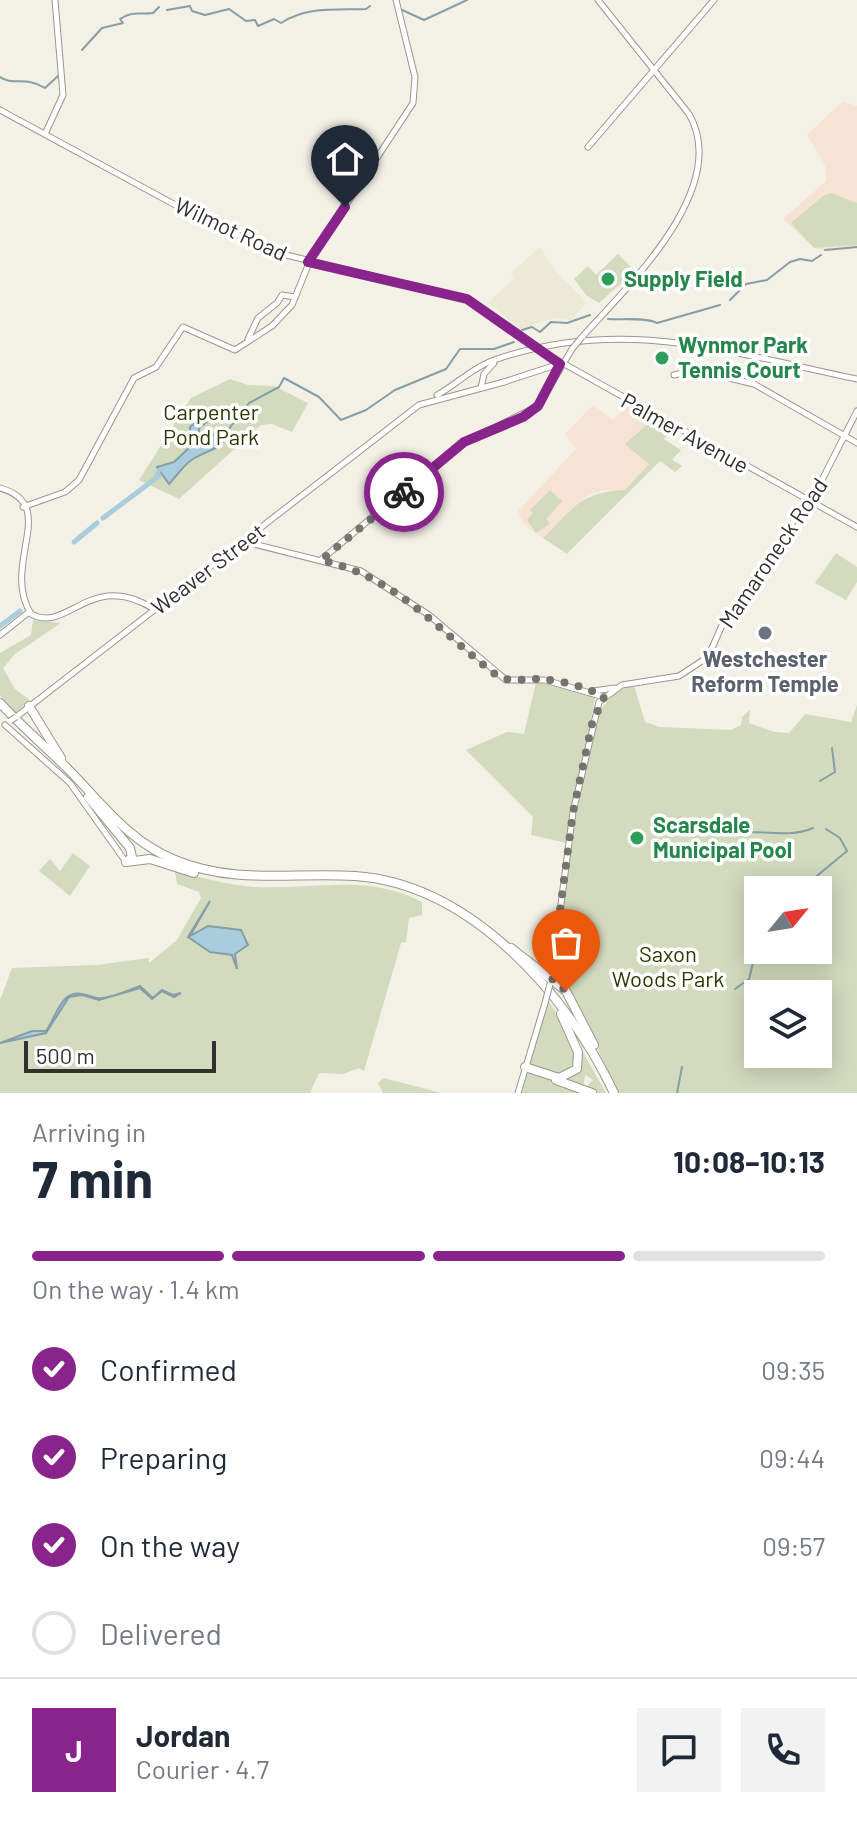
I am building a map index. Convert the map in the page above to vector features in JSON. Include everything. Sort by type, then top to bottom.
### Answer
[{"type":"highway","points":[[0,706],[120,830],[151,852],[185,868],[237,879]]},
{"type":"highway","points":[[0,706],[137,839],[187,865],[252,877],[342,875],[380,879],[425,895],[471,921],[551,981],[575,1005],[611,1091]]},
{"type":"highway","points":[[29,706],[57,752],[89,792]]},
{"type":"highway","points":[[80,787],[130,848],[132,857],[126,862]]},
{"type":"highway","points":[[126,862],[153,859],[198,873],[237,879],[360,880],[414,894],[447,910],[488,938],[559,1010],[611,1091]]},
{"type":"highway","points":[[471,921],[508,950],[552,996],[583,1036],[611,1091]]},
{"type":"highway","points":[[525,1069],[562,1078],[577,1069],[577,1047],[559,1010]]},
{"type":"highway","points":[[525,1069],[592,1093]]},
{"type":"street","points":[[45,135],[62,101],[55,0]]},
{"type":"street","points":[[23,507],[65,492],[79,480],[134,378],[158,364],[173,338],[185,326],[235,350],[247,339],[272,326],[295,297],[308,262],[413,103],[415,77],[396,0]]},
{"type":"street","points":[[321,560],[458,446],[529,414],[541,403],[560,364],[654,258],[683,207],[695,174],[699,148],[695,127],[598,0]]},
{"type":"street","points":[[588,147],[714,0]]},
{"type":"street","name":"Wilmot Road","points":[[0,110],[193,214],[274,252],[467,299],[516,335]]},
{"type":"street","points":[[247,339],[258,318],[282,295],[295,297]]},
{"type":"street","name":"Palmer Avenue","points":[[516,335],[560,364],[857,527]]},
{"type":"street","points":[[429,400],[502,358],[571,344],[656,339],[712,345],[857,379]]},
{"type":"street","points":[[481,386],[490,366],[502,358]]},
{"type":"street","name":"Weaver Street","points":[[8,723],[256,532],[349,455],[415,408],[429,400],[504,382],[560,364]]},
{"type":"street","points":[[545,369],[553,378]]},
{"type":"street","points":[[674,375],[696,370],[746,381],[857,443]]},
{"type":"street","points":[[468,375],[477,374],[481,386]]},
{"type":"street","name":"Weaver Street","points":[[415,408],[481,386]]},
{"type":"street","name":"Mamaroneck Road","points":[[518,1093],[551,981],[573,812],[595,712],[604,697],[616,688],[633,682],[679,676],[704,661],[726,619],[810,499],[857,411]]},
{"type":"street","points":[[0,488],[14,494],[23,507],[24,523],[17,538]]},
{"type":"street","points":[[256,532],[256,545]]},
{"type":"street","points":[[242,541],[361,571],[412,603],[499,677],[545,680],[593,691],[604,697]]},
{"type":"street","points":[[15,593],[24,615]]},
{"type":"street","points":[[0,635],[24,615],[57,618],[85,601],[104,595],[124,596],[154,609]]},
{"type":"street","points":[[146,604],[166,600]]},
{"type":"street","points":[[593,691],[616,688]]},
{"type":"street","points":[[593,691],[597,699],[595,712]]},
{"type":"street","points":[[8,723],[63,775],[126,862]]},
{"type":"shaded area","points":[[843,101],[857,106],[857,249],[825,251],[814,248],[783,219],[826,181],[825,165],[807,135]]},
{"type":"shaded area","points":[[540,247],[554,269],[587,303],[571,320],[554,318],[521,329],[488,303],[514,278],[511,273]]},
{"type":"shaded area","points":[[593,405],[613,420],[628,406],[652,420],[625,443],[649,464],[625,490],[600,491],[587,496],[543,538],[524,525],[518,511],[576,449],[565,434]]},
{"type":"green space","points":[[831,193],[857,203],[857,245],[814,248],[791,223]]},
{"type":"green space","name":"Supply Field","points":[[618,254],[635,271],[599,303],[586,295],[574,279],[588,266],[596,275]]},
{"type":"green space","name":"Carpenter Pond Park","points":[[230,379],[248,385],[274,386],[308,403],[292,432],[272,424],[261,425],[179,499],[139,480],[191,398]]},
{"type":"green space","points":[[652,420],[672,429],[664,439],[681,450],[672,460],[682,466],[675,472],[660,461],[567,554],[543,538],[587,498],[625,490],[649,464],[625,444]]},
{"type":"green space","points":[[550,490],[562,501],[546,519],[550,524],[536,533],[527,520],[533,513],[530,510]]},
{"type":"green space","points":[[836,553],[857,567],[857,582],[846,600],[815,583]]},
{"type":"green space","points":[[33,620],[61,623],[15,654],[3,668],[15,689],[31,701],[15,713],[0,696],[0,653],[31,635]]},
{"type":"green space","points":[[536,682],[596,694],[567,843],[531,835],[533,817],[466,750],[507,732],[524,734]]},
{"type":"green space","name":"Saxon Woods Park","points":[[634,685],[645,722],[660,727],[731,730],[741,725],[742,717],[750,710],[749,723],[774,732],[789,733],[805,714],[851,722],[857,705],[857,1093],[618,1093],[574,999],[554,974],[576,816],[596,716],[622,690]]},
{"type":"green space","points":[[73,853],[90,866],[70,896],[39,871],[50,859],[60,871]]},
{"type":"green space","points":[[175,871],[254,887],[361,885],[401,893],[422,902],[422,915],[409,918],[406,942],[401,943],[364,1071],[359,1068],[343,1074],[319,1073],[310,1093],[0,1093],[0,1000],[12,968],[97,965],[149,958],[149,963],[177,940],[201,898],[199,892],[177,884]]},
{"type":"green space","points":[[548,1000],[569,1032],[578,1062],[564,1076],[528,1063]]},
{"type":"green space","points":[[576,1040],[606,1093],[594,1093],[585,1088],[593,1080],[585,1075],[583,1088],[561,1080],[578,1071]]},
{"type":"green space","points":[[530,1073],[589,1093],[520,1093],[525,1075]]},
{"type":"green space","points":[[383,1078],[442,1093],[383,1093],[378,1083]]},
{"type":"water","points":[[206,414],[212,418],[199,428],[199,437],[210,437],[221,430],[227,437],[215,448],[190,461],[169,484],[157,467],[174,462],[190,447],[190,427]]},
{"type":"water","points":[[210,901],[190,936],[208,926],[241,930],[248,945],[235,954],[237,969],[232,955],[210,952],[188,937]]},
{"type":"water","points":[[140,986],[153,998],[162,990],[173,995],[181,993],[174,997],[162,991],[152,999],[140,988],[116,995]]},
{"type":"water","points":[[82,994],[97,998],[111,996],[99,1000],[82,995],[69,997],[46,1033],[0,1043],[32,1031],[46,1031],[70,995]]},
{"type":"waterway","points":[[400,9],[424,20],[467,0]]},
{"type":"waterway","points":[[167,10],[190,6],[192,11],[205,15],[229,9],[246,21],[255,20],[258,26],[274,19],[281,23],[311,11],[366,9],[370,6]]},
{"type":"waterway","points":[[82,50],[102,28],[123,23],[120,19],[129,15],[153,13],[159,7]]},
{"type":"waterway","points":[[0,77],[9,81],[32,82],[45,88],[58,76]]},
{"type":"waterway","points":[[825,250],[857,247]]},
{"type":"waterway","points":[[730,300],[746,284],[767,280],[790,262],[800,259],[812,261],[821,255]]},
{"type":"waterway","points":[[608,319],[640,319],[657,323],[720,305]]},
{"type":"waterway","points":[[522,330],[532,327],[540,332],[551,322],[567,323],[590,315]]},
{"type":"waterway","points":[[228,430],[249,403],[279,387],[284,378],[319,397],[341,420],[366,410],[395,390],[446,369],[460,349],[494,349],[514,342]]},
{"type":"waterway","points":[[156,477],[159,470]]},
{"type":"waterway","points":[[103,518],[159,476]]},
{"type":"waterway","points":[[74,542],[97,523]]},
{"type":"waterway","points":[[0,626],[20,611]]},
{"type":"waterway","points":[[820,781],[835,772],[832,748]]},
{"type":"waterway","points":[[725,834],[792,833],[813,828]]},
{"type":"waterway","points":[[817,876],[847,851],[840,838],[826,829]]},
{"type":"waterway","points":[[735,989],[749,979],[753,964]]},
{"type":"waterway","points":[[677,1093],[682,1067]]},
{"type":"way so far","points":[[404,492],[321,560],[361,571],[412,603],[499,677],[506,680],[545,680],[593,691],[604,697],[597,706],[592,724],[573,812],[551,978],[566,991]]},
{"type":"place","name":"Supply Field","points":[[608,279]]},
{"type":"place","name":"Wynmor Park Tennis Court","points":[[662,358]]},
{"type":"place","name":"Westchester Reform Temple","points":[[765,633]]},
{"type":"place","name":"Scarsdale Municipal Pool","points":[[637,838]]},
{"type":"route","points":[[345,207],[308,262],[467,299],[560,364],[544,398],[529,414],[464,442],[404,492]]}]
